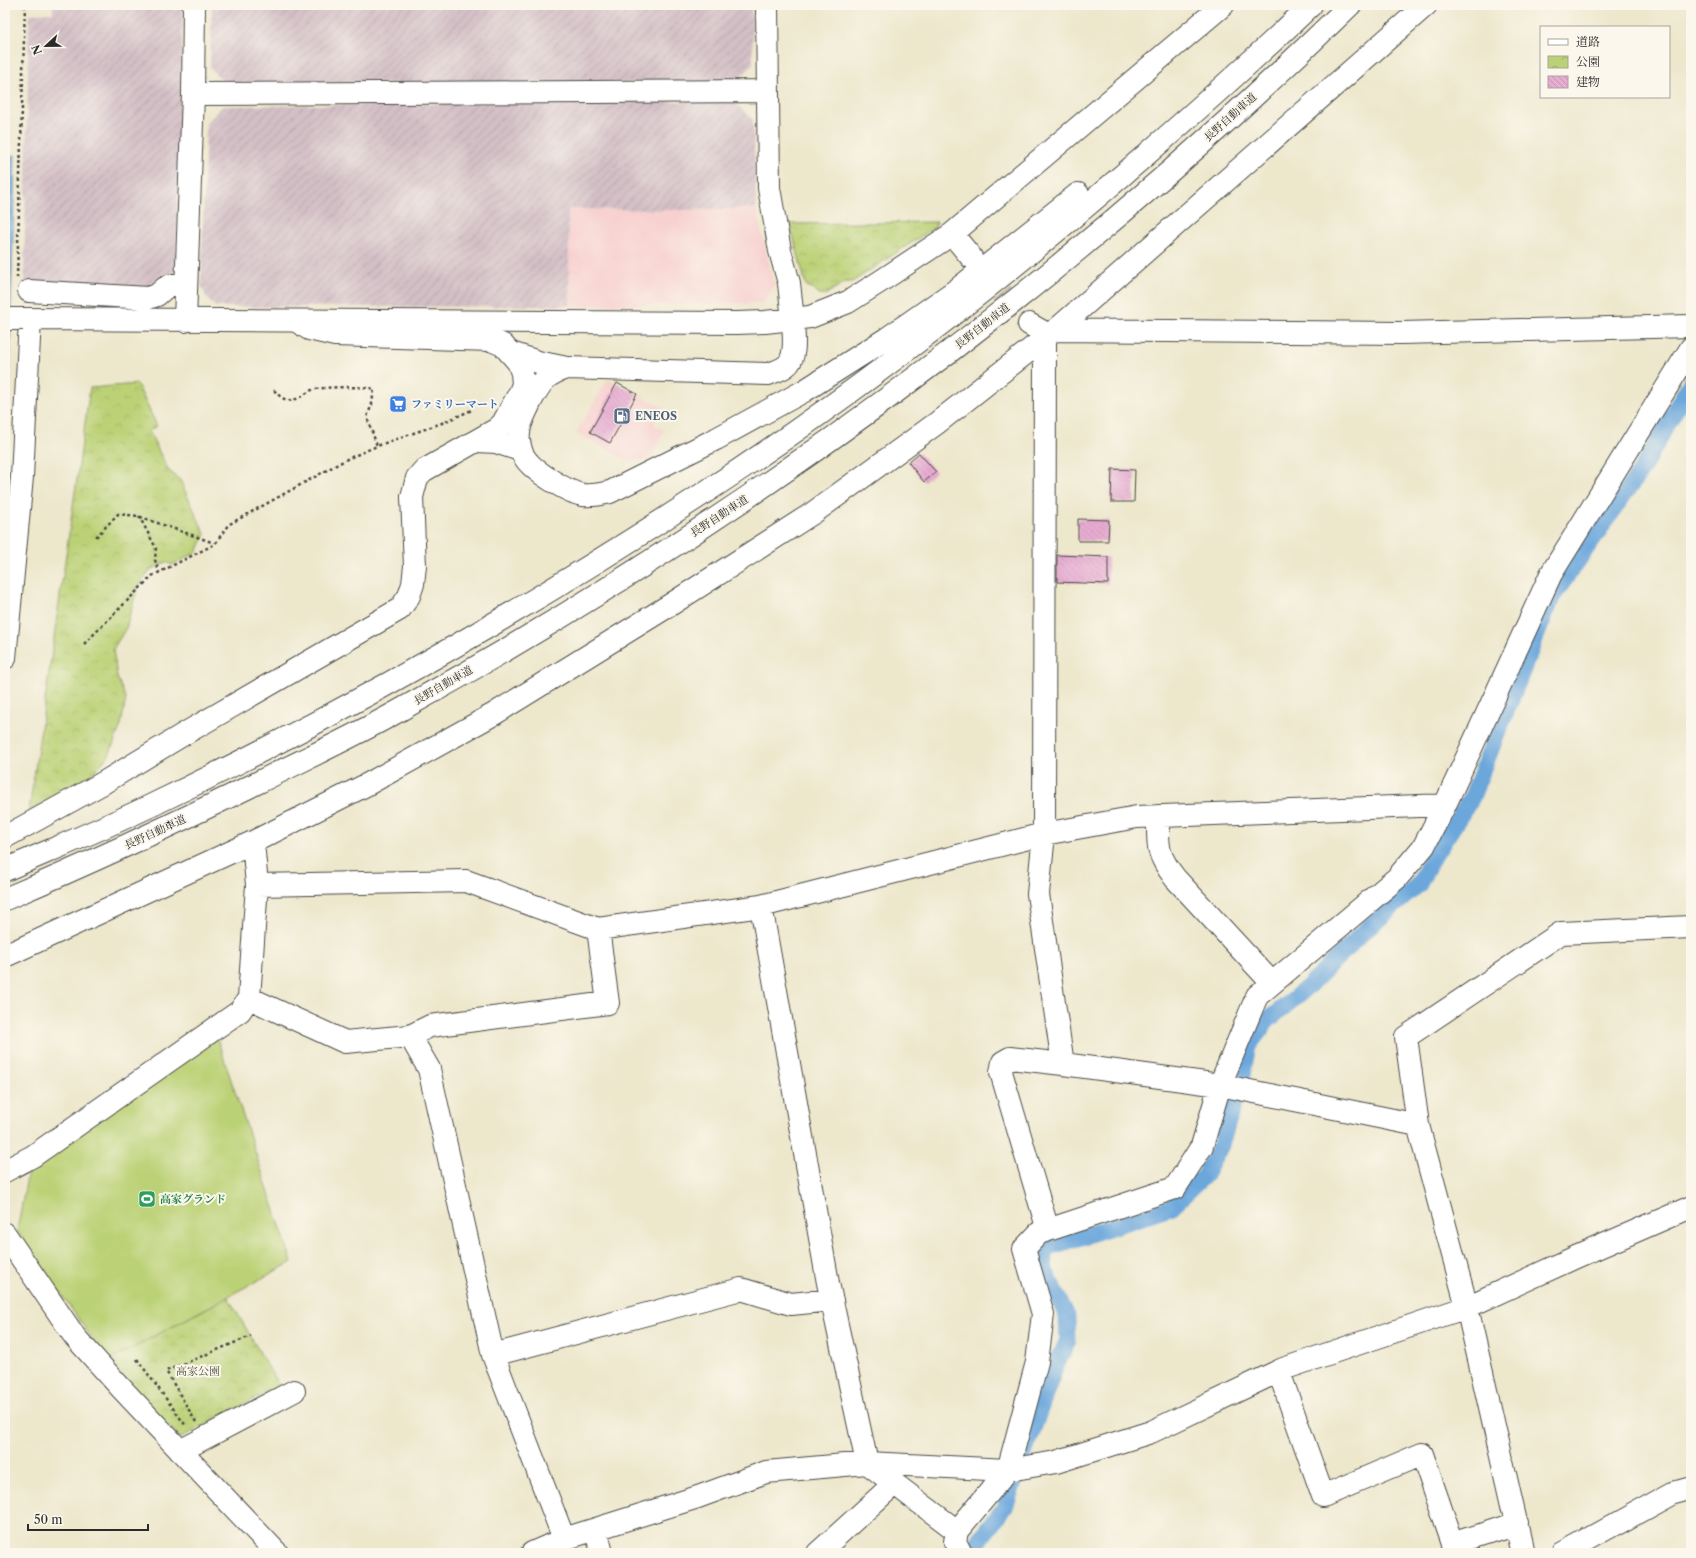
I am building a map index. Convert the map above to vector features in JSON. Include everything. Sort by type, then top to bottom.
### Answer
[{"type":"main road","points":[[185,321],[193,94],[194,5]]},
{"type":"main road","points":[[511,353],[538,362],[567,368],[768,374],[787,366],[791,358],[794,343],[793,320],[789,283],[780,251],[769,188],[767,5]]},
{"type":"main road","points":[[5,658],[22,477],[19,319],[298,322],[737,323],[793,320],[810,317],[848,302],[952,234],[1223,5]]},
{"type":"main road","points":[[5,870],[147,807],[284,739],[383,687],[507,616],[702,495],[819,414],[973,299],[1086,207],[1187,119],[1311,5]]},
{"type":"main road","name":"長野自動車道","points":[[5,899],[158,831],[298,763],[394,713],[526,638],[716,519],[836,437],[1009,305],[1104,228],[1208,138],[1303,51],[1350,5]]},
{"type":"main road","points":[[5,956],[253,842],[368,784],[494,714],[670,605],[813,513],[937,423],[1426,5]]},
{"type":"main road","points":[[193,94],[767,91]]},
{"type":"main road","points":[[567,368],[556,371],[546,377],[538,387],[519,430],[520,450],[525,459],[534,468],[572,492],[584,495],[595,495],[610,492],[804,391],[886,339],[959,288],[1078,194],[1187,119]]},
{"type":"main road","points":[[952,234],[971,257]]},
{"type":"main road","points":[[23,287],[148,298],[157,295],[165,288],[172,285],[186,283]]},
{"type":"main road","points":[[5,837],[103,783],[184,734],[400,610],[409,596],[413,584],[415,566],[412,497],[417,478],[423,471],[494,432],[503,423],[523,384],[522,373],[518,362],[503,346],[492,340],[335,335],[309,329],[298,322]]},
{"type":"main road","points":[[1044,331],[1402,333],[1691,326]]},
{"type":"main road","points":[[1044,331],[1044,834],[1038,894],[1063,1064]]},
{"type":"main road","points":[[961,1553],[955,1542],[957,1531],[1008,1470],[1037,1362],[1043,1314],[1024,1249],[1039,1233],[1175,1188],[1202,1146],[1220,1085],[1257,996],[1397,878],[1424,846],[1445,805],[1551,574],[1691,348]]},
{"type":"main road","points":[[476,442],[496,442],[520,450]]},
{"type":"main road","points":[[257,885],[466,881],[598,930],[762,906],[1044,834],[1137,817],[1445,805]]},
{"type":"main road","points":[[1158,816],[1158,847],[1162,861],[1175,878],[1272,983]]},
{"type":"main road","points":[[5,1170],[33,1156],[240,1011],[249,998],[257,885],[253,842]]},
{"type":"main road","points":[[762,906],[832,1300],[867,1463],[957,1531]]},
{"type":"main road","points":[[1524,1553],[1466,1307],[1418,1124],[1406,1037],[1561,933],[1691,927]]},
{"type":"main road","points":[[249,998],[345,1042],[410,1036],[430,1026],[608,1003],[598,930]]},
{"type":"main road","points":[[410,1036],[429,1069],[493,1355],[564,1539]]},
{"type":"main road","points":[[1048,1230],[1001,1072],[1003,1062],[1010,1058],[1220,1085],[1418,1124]]},
{"type":"main road","points":[[532,1553],[564,1539],[698,1497],[766,1472],[867,1463],[1008,1470],[1056,1462],[1151,1432],[1278,1372],[1466,1307],[1576,1257],[1691,1208]]},
{"type":"main road","points":[[5,1234],[75,1337],[277,1553]]},
{"type":"main road","points":[[493,1355],[741,1289],[791,1304],[832,1300]]},
{"type":"main road","points":[[1278,1372],[1324,1496],[1422,1454],[1453,1544],[1517,1523]]},
{"type":"main road","points":[[180,1451],[294,1391]]},
{"type":"main road","points":[[818,1553],[894,1484]]},
{"type":"main road","points":[[1564,1553],[1673,1493],[1691,1488]]},
{"type":"main road","points":[[596,1530],[602,1553]]},
{"type":"path","points":[[23,287],[25,5]]},
{"type":"path","points":[[274,390],[282,399],[292,400],[302,397],[315,390],[364,387],[374,389],[372,404],[367,417],[377,446]]},
{"type":"path","points":[[84,644],[152,576],[215,544],[228,525],[346,459],[377,446],[442,423],[472,410]]},
{"type":"path","points":[[96,537],[118,514],[138,516],[215,544]]},
{"type":"path","points":[[138,516],[156,548],[155,560],[159,572]]},
{"type":"path","points":[[1689,803],[1691,830]]},
{"type":"path","points":[[206,1438],[166,1371],[250,1336]]},
{"type":"path","points":[[137,1359],[186,1426]]},
{"type":"shaded area","points":[[53,5],[183,5],[176,274],[164,274],[143,290],[24,284],[29,14],[53,13]]},
{"type":"shaded area","points":[[212,5],[752,5],[753,64],[736,82],[225,83],[210,68]]},
{"type":"shaded area","points":[[733,101],[753,120],[756,208],[686,210],[568,209],[570,306],[216,307],[206,297],[201,285],[206,124],[223,106]]},
{"type":"shaded area","points":[[756,208],[774,285],[763,303],[570,306],[568,209],[686,210]]},
{"type":"shaded area","name":"ENEOS","points":[[608,379],[663,407],[654,425],[664,430],[650,460],[628,461],[576,433]]},
{"type":"green space","points":[[937,222],[935,227],[852,282],[845,282],[823,296],[806,285],[790,224]]},
{"type":"green space","points":[[137,384],[157,426],[149,431],[168,470],[180,480],[205,534],[197,552],[172,565],[166,562],[150,570],[137,589],[126,628],[113,649],[117,677],[126,699],[121,725],[109,755],[93,773],[77,786],[29,811],[90,388]]},
{"type":"green space","name":"高家グランド","points":[[217,1038],[292,1262],[108,1361],[17,1231],[29,1166]]},
{"type":"green space","name":"高家公園","points":[[228,1297],[279,1386],[180,1438],[108,1361]]},
{"type":"water","points":[[15,155],[10,356],[5,422],[5,156]]},
{"type":"building","points":[[617,383],[637,394],[610,443],[590,432]]},
{"type":"building","points":[[919,453],[936,472],[924,482],[908,462]]},
{"type":"building","points":[[1112,469],[1135,470],[1134,502],[1111,502]]},
{"type":"building","points":[[1078,519],[1109,520],[1108,541],[1078,541]]},
{"type":"building","points":[[1057,555],[1108,557],[1108,584],[1057,582]]},
{"type":"waterway","points":[[980,1553],[977,1543],[1005,1507],[1054,1370],[1068,1340],[1067,1316],[1045,1271],[1043,1253],[1050,1247],[1170,1208],[1205,1175],[1221,1145],[1242,1075],[1248,1046],[1267,1021],[1309,986],[1359,936],[1419,884],[1430,862],[1471,799],[1551,599],[1642,469],[1691,382]]},
{"type":"tunnel","points":[[980,268],[1029,324]]},
{"type":"place","name":"ファミリーマート","points":[[398,404]]},
{"type":"place","name":"ENEOS","points":[[622,416]]},
{"type":"place","name":"高家グランド","points":[[147,1199]]}]
